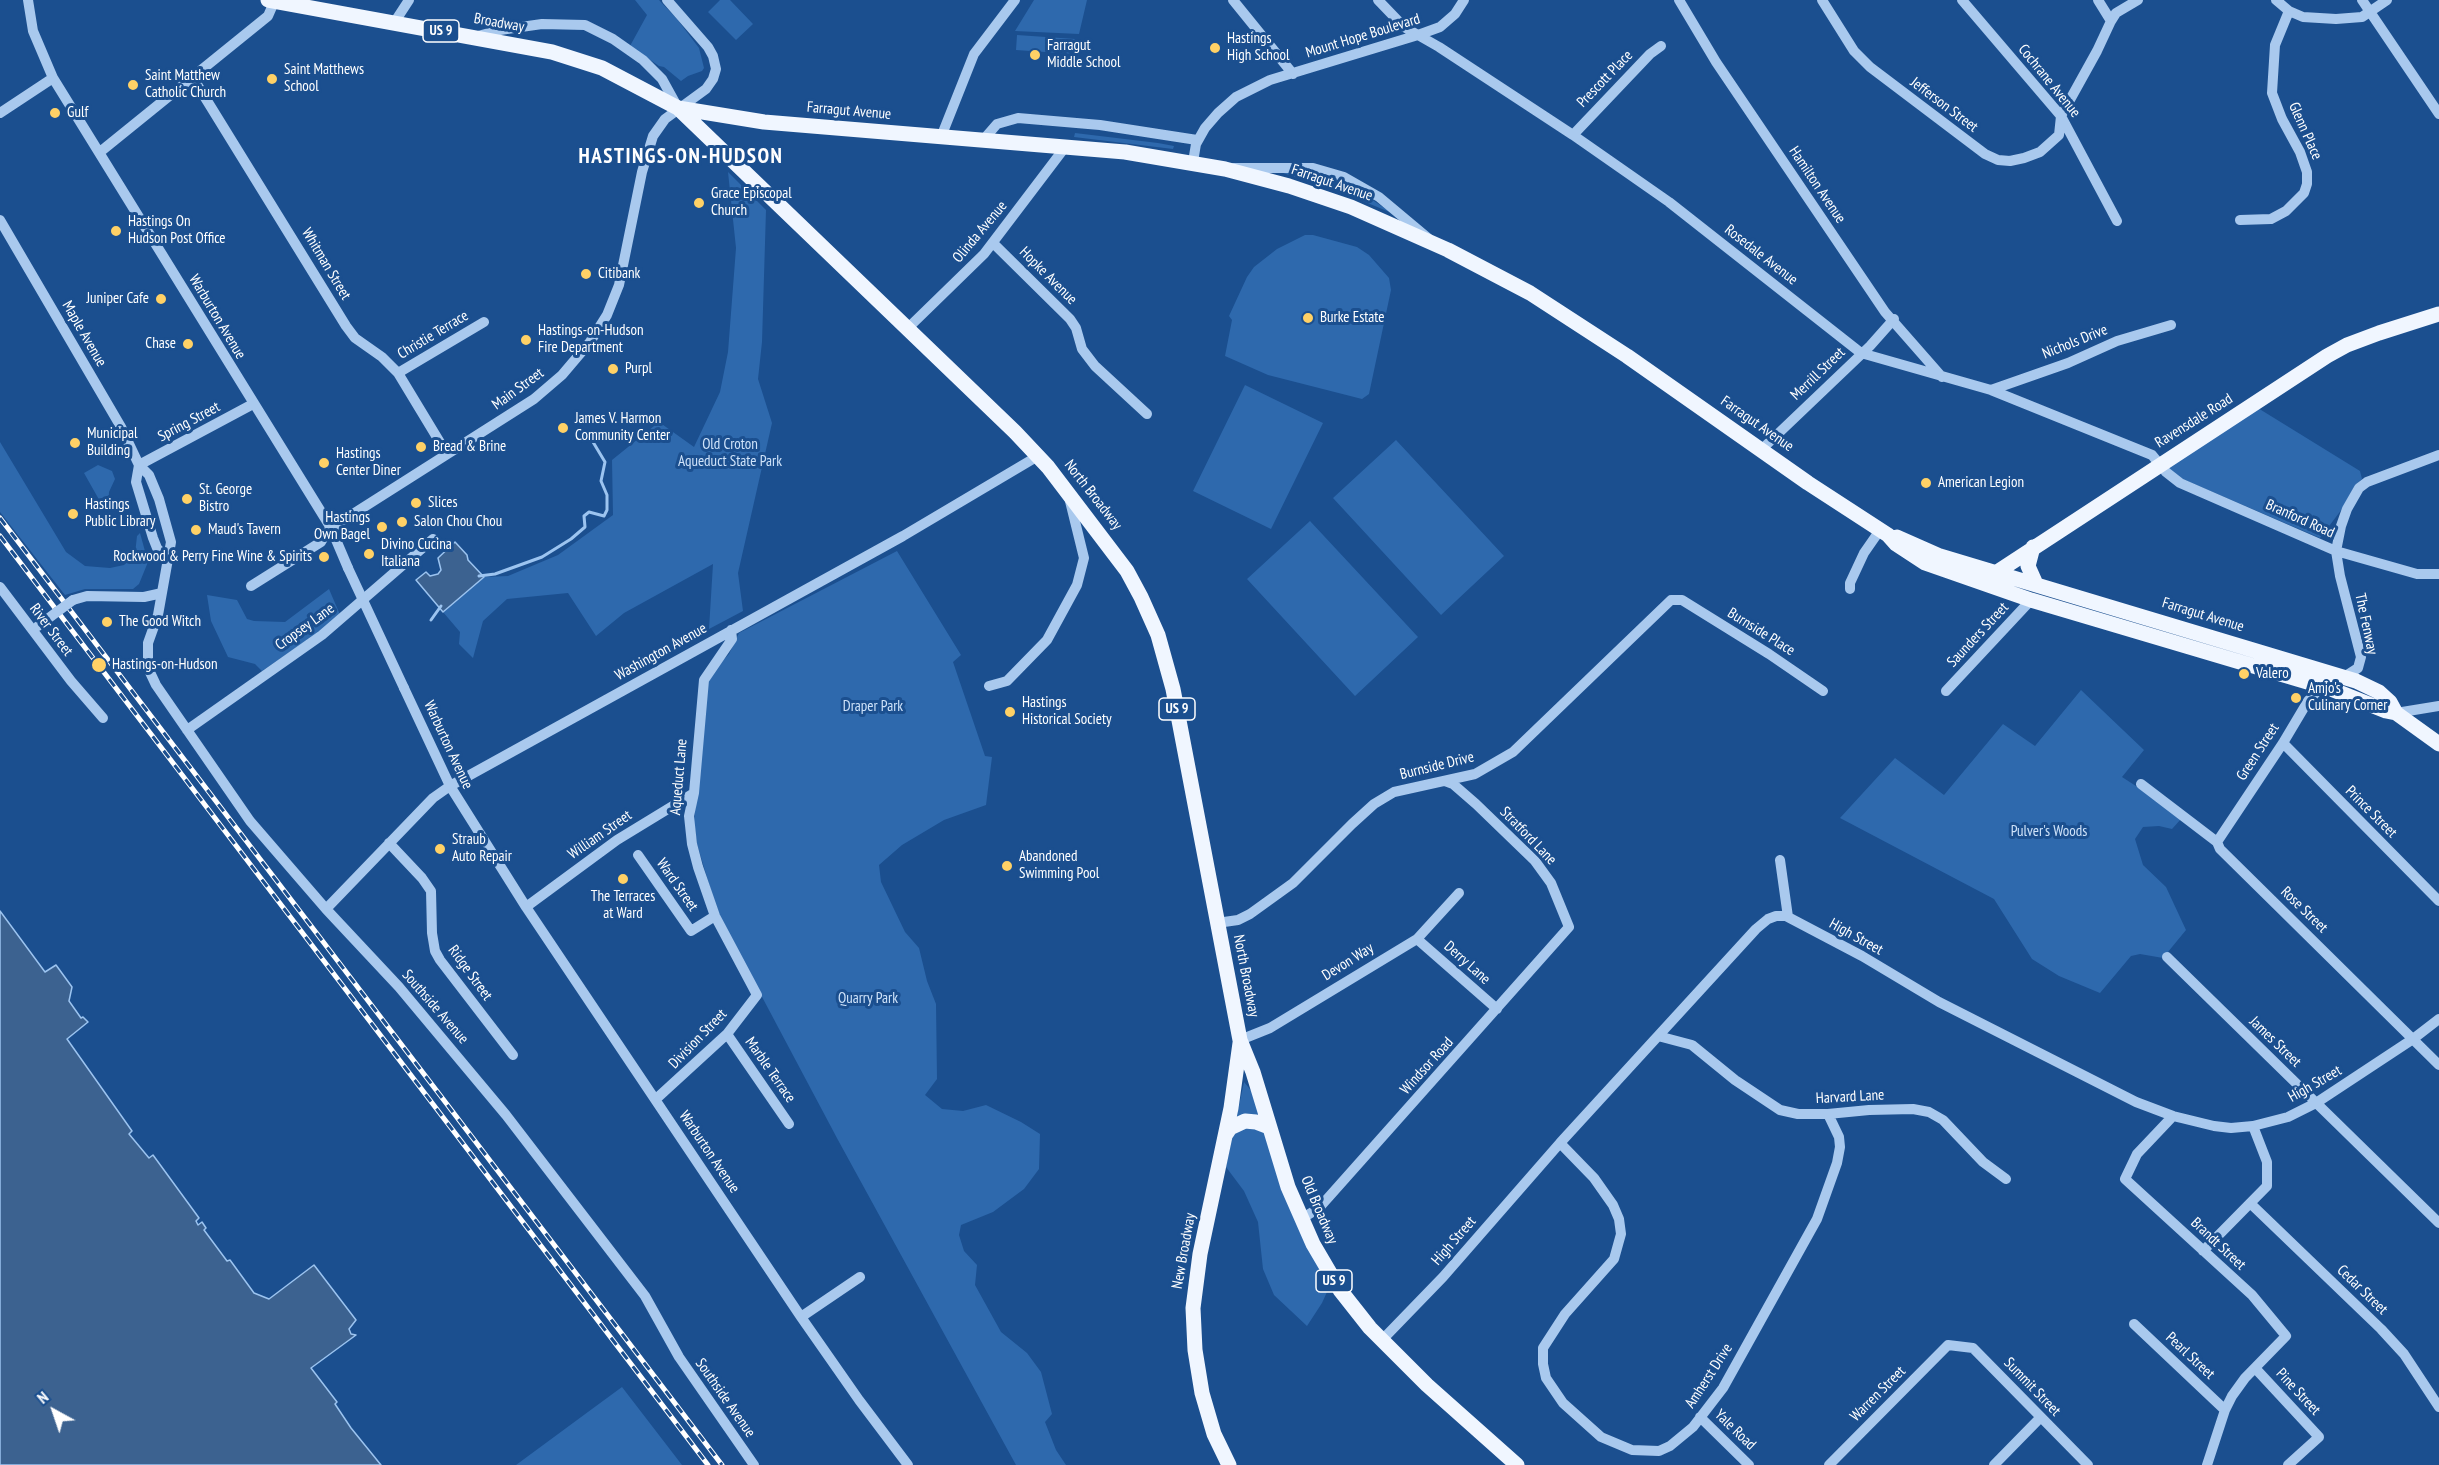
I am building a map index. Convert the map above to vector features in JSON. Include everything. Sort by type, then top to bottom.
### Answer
[{"type":"main road","name":"Broadway","points":[[273,0],[536,47],[591,64],[628,80],[678,108]]},
{"type":"main road","name":"Farragut Avenue","points":[[678,108],[764,122],[1066,146],[1193,162],[1289,186],[1351,207],[1489,270],[1570,318],[1808,483],[1884,532],[1896,544],[1925,563],[2031,600],[2133,629],[2222,648],[2260,651],[2346,678],[2379,692],[2390,702],[2396,713]]},
{"type":"main road","name":"North Broadway","points":[[678,108],[1038,456],[1067,490],[1127,571],[1158,635],[1173,689],[1240,1040]]},
{"type":"main road","name":"Ravensdale Road","points":[[1982,584],[1995,572],[2033,547],[2347,345],[2439,314]]},
{"type":"main road","name":"Farragut Avenue","points":[[1884,532],[1940,556],[2137,614],[2222,648],[2256,666],[2323,684],[2386,711],[2396,713]]},
{"type":"main road","points":[[2033,547],[2028,566],[2036,584]]},
{"type":"main road","points":[[2133,629],[2137,614]]},
{"type":"main road","points":[[2256,666],[2260,651]]},
{"type":"main road","points":[[2396,713],[2439,744]]},
{"type":"main road","name":"Old Broadway","points":[[1240,1040],[1253,1072],[1288,1187],[1318,1255],[1340,1290],[1382,1340],[1427,1385],[1517,1465]]},
{"type":"main road","name":"New Broadway","points":[[1229,1465],[1214,1434],[1202,1393],[1193,1320],[1200,1254],[1226,1134],[1240,1040]]},
{"type":"main road","points":[[1226,1134],[1230,1128],[1245,1121],[1269,1127]]},
{"type":"street","name":"Warburton Avenue","points":[[28,0],[33,31],[53,78],[252,404],[331,528],[450,786],[526,907],[801,1317],[908,1465]]},
{"type":"street","points":[[100,152],[268,16],[273,0]]},
{"type":"street","points":[[394,22],[409,0]]},
{"type":"street","name":"Main Street","points":[[251,586],[321,542],[331,528],[534,399],[562,375],[590,342],[607,315],[619,285],[650,144],[662,123],[710,84],[716,69],[708,47],[667,0]]},
{"type":"street","points":[[940,137],[974,54],[1015,0]]},
{"type":"street","points":[[1233,0],[1293,74]]},
{"type":"street","name":"Rosedale Avenue","points":[[1378,0],[1392,16],[1418,35],[1573,135],[1669,202],[1861,353],[1991,390],[2152,455],[2159,465]]},
{"type":"street","name":"Mount Hope Boulevard","points":[[1193,162],[1197,140],[1218,113],[1236,98],[1257,86],[1418,35],[1445,24],[1464,0]]},
{"type":"street","name":"Hamilton Avenue","points":[[1679,0],[1716,62],[1885,312],[1894,319],[1942,377]]},
{"type":"street","name":"Jefferson Street","points":[[1822,0],[1862,59],[1899,90],[1991,157],[2010,161],[2040,152],[2059,135],[2061,116],[2111,21]]},
{"type":"street","name":"Cochrane Avenue","points":[[1962,0],[2061,116],[2117,221]]},
{"type":"street","points":[[2098,0],[2111,21],[2116,13],[2138,0]]},
{"type":"street","points":[[2276,0],[2289,11],[2303,17],[2336,19],[2362,17],[2387,0]]},
{"type":"street","points":[[2362,0],[2439,114]]},
{"type":"street","name":"Glenn Place","points":[[2240,220],[2271,219],[2286,211],[2304,193],[2307,184],[2307,172],[2300,152],[2282,119],[2272,93],[2275,45],[2289,11]]},
{"type":"street","points":[[477,37],[500,30],[542,24],[585,25],[613,39],[643,60],[662,79],[678,108]]},
{"type":"street","name":"Prescott Place","points":[[1573,135],[1650,54],[1661,46]]},
{"type":"street","points":[[0,113],[53,78]]},
{"type":"street","name":"Whitman Street","points":[[193,78],[346,326],[355,338],[382,357],[398,373],[447,454]]},
{"type":"street","points":[[984,139],[997,124],[1018,118],[1100,125],[1197,140]]},
{"type":"street","name":"Olinda Avenue","points":[[907,329],[993,243],[1066,146]]},
{"type":"street","points":[[1225,169],[1299,167],[1330,172],[1344,177],[1370,190],[1435,244]]},
{"type":"street","name":"Maple Avenue","points":[[0,220],[121,427],[138,465]]},
{"type":"street","name":"Hopke Avenue","points":[[993,243],[1070,319],[1076,328],[1082,349],[1095,366],[1147,414]]},
{"type":"street","name":"Merrill Street","points":[[1762,449],[1894,319]]},
{"type":"street","name":"Christie Terrace","points":[[398,373],[484,322]]},
{"type":"street","name":"Nichols Drive","points":[[1991,390],[2068,363],[2117,341],[2171,324]]},
{"type":"street","name":"Spring Street","points":[[138,465],[252,404]]},
{"type":"street","points":[[2336,551],[2341,526],[2359,488],[2381,475],[2439,455]]},
{"type":"street","name":"Washington Avenue","points":[[326,909],[433,798],[450,786],[903,536],[1038,456]]},
{"type":"street","points":[[138,465],[136,482],[153,538],[157,548],[166,558]]},
{"type":"street","name":"Southside Avenue","points":[[138,465],[149,475],[166,521],[171,542],[166,558],[162,593],[148,643],[148,668],[156,685],[250,821],[326,909],[399,987],[506,1115],[645,1296],[679,1357],[754,1465]]},
{"type":"street","name":"Branford Road","points":[[2159,465],[2180,483],[2336,551],[2417,574],[2439,574]]},
{"type":"street","points":[[989,686],[1007,681],[1047,640],[1077,585],[1084,558],[1067,490]]},
{"type":"street","points":[[1850,589],[1850,583],[1864,553],[1884,532]]},
{"type":"street","name":"Cropsey Lane","points":[[187,730],[322,635],[433,539]]},
{"type":"street","name":"The Fenway","points":[[2336,551],[2340,576],[2361,657],[2358,668],[2346,678]]},
{"type":"street","name":"River Street","points":[[0,587],[35,629],[71,681],[104,718]]},
{"type":"street","points":[[35,629],[73,600],[87,596],[144,597],[162,593]]},
{"type":"street","name":"Burnside Drive","points":[[1217,924],[1238,920],[1250,914],[1293,884],[1352,824],[1374,804],[1394,792],[1474,774],[1513,752],[1671,600],[1682,600]]},
{"type":"street","name":"Burnside Place","points":[[1682,600],[1769,654],[1823,691]]},
{"type":"street","name":"Saunders Street","points":[[1946,691],[2031,600]]},
{"type":"street","name":"Aqueduct Lane","points":[[731,630],[732,639],[704,680],[694,793],[689,816],[692,844],[715,916],[757,995]]},
{"type":"street","points":[[2323,684],[2346,678]]},
{"type":"street","name":"Green Street","points":[[2217,842],[2308,701],[2323,684]]},
{"type":"street","name":"Farragut Avenue","points":[[2396,713],[2439,706]]},
{"type":"street","name":"Prince Street","points":[[2283,743],[2439,901]]},
{"type":"street","name":"Stratford Lane","points":[[1445,781],[1453,784],[1476,804],[1535,861],[1551,883],[1569,927]]},
{"type":"street","name":"Rose Street","points":[[2141,784],[2217,842],[2220,849],[2439,1065]]},
{"type":"street","name":"William Street","points":[[526,907],[617,840],[694,793]]},
{"type":"street","name":"Ridge Street","points":[[389,843],[431,891],[432,933],[435,951],[440,960],[513,1055]]},
{"type":"street","name":"Ward Street","points":[[638,855],[691,931],[715,916]]},
{"type":"street","points":[[1780,860],[1788,917]]},
{"type":"street","name":"Devon Way","points":[[1240,1040],[1270,1028],[1417,939],[1459,893]]},
{"type":"street","name":"High Street","points":[[1382,1340],[1443,1277],[1560,1143],[1756,929],[1776,916],[1788,917],[1862,956],[1939,1002],[2136,1102],[2173,1116],[2214,1126],[2231,1128],[2253,1126],[2288,1117],[2316,1103],[2413,1039],[2439,1019]]},
{"type":"street","name":"Windsor Road","points":[[1301,1219],[1319,1208],[1569,927]]},
{"type":"street","name":"Derry Lane","points":[[1417,939],[1497,1010]]},
{"type":"street","name":"James Street","points":[[2167,957],[2439,1222]]},
{"type":"street","name":"Division Street","points":[[656,1099],[726,1034],[757,995]]},
{"type":"street","name":"Marble Terrace","points":[[726,1034],[789,1124]]},
{"type":"street","name":"Harvard Lane","points":[[1658,1036],[1692,1045],[1735,1080],[1780,1110],[1798,1114],[1913,1109],[1929,1112],[1943,1120],[1983,1162],[2006,1179]]},
{"type":"street","name":"Amherst Drive","points":[[1560,1143],[1594,1178],[1613,1205],[1620,1219],[1621,1234],[1614,1259],[1565,1314],[1543,1348],[1546,1378],[1563,1403],[1601,1437],[1632,1450],[1659,1451],[1670,1446],[1693,1427],[1723,1388],[1817,1219],[1837,1163],[1840,1147],[1839,1137],[1828,1114]]},
{"type":"street","name":"Brandt Street","points":[[2173,1116],[2137,1154],[2125,1179],[2252,1295],[2286,1336],[2255,1368]]},
{"type":"street","points":[[2203,1251],[2267,1186],[2267,1162],[2253,1126]]},
{"type":"street","name":"Cedar Street","points":[[2251,1204],[2397,1346],[2417,1371],[2439,1407]]},
{"type":"street","points":[[801,1317],[860,1277]]},
{"type":"street","name":"Pearl Street","points":[[2134,1324],[2225,1410]]},
{"type":"street","name":"Summit Street","points":[[1948,1345],[1972,1348],[2088,1465]]},
{"type":"street","name":"Warren Street","points":[[1829,1465],[1948,1345]]},
{"type":"street","points":[[2207,1465],[2225,1410],[2232,1396],[2255,1368]]},
{"type":"street","name":"Pine Street","points":[[2255,1368],[2319,1437],[2288,1465]]},
{"type":"street","name":"Yale Road","points":[[1700,1418],[1749,1465]]},
{"type":"street","points":[[1994,1465],[2040,1418]]},
{"type":"green space","points":[[635,0],[659,0],[677,19],[699,48],[704,68],[702,71],[681,81],[664,67],[630,46],[647,15]]},
{"type":"green space","points":[[720,0],[730,0],[753,24],[736,40],[708,12]]},
{"type":"green space","points":[[1034,0],[1087,0],[1079,34],[1015,31]]},
{"type":"green space","points":[[1017,35],[1075,39],[1074,54],[1016,50]]},
{"type":"green space","points":[[1075,133],[1174,146],[1173,149],[1074,137]]},
{"type":"green space","points":[[1277,171],[1316,174],[1344,181],[1392,213],[1343,193]]},
{"type":"green space","name":"Old Croton Aqueduct State Park","points":[[728,172],[766,210],[762,342],[758,379],[772,423],[738,573],[743,611],[709,629],[713,564],[624,613],[596,636],[568,593],[507,599],[483,621],[473,658],[459,644],[460,632],[443,612],[484,577],[508,576],[558,555],[613,515],[612,460],[659,422],[694,447],[720,392],[728,352],[736,248]]},
{"type":"green space","name":"Burke Estate","points":[[1305,235],[1357,247],[1369,255],[1389,278],[1391,290],[1369,394],[1362,399],[1268,375],[1225,356],[1232,320],[1229,316],[1247,277],[1254,267],[1277,249]]},
{"type":"green space","points":[[1245,385],[1323,423],[1271,529],[1193,491]]},
{"type":"green space","points":[[2253,405],[2360,471],[2362,479],[2355,485],[2342,509],[2320,538],[2166,472],[2159,465]]},
{"type":"green space","points":[[1396,440],[1504,556],[1441,615],[1333,498]]},
{"type":"green space","points":[[0,442],[66,552],[85,566],[110,568],[124,565],[135,554],[137,536],[140,533],[148,562],[139,584],[133,589],[85,589],[65,595],[0,512]]},
{"type":"green space","points":[[98,465],[112,471],[115,479],[109,492],[108,511],[106,512],[84,473]]},
{"type":"green space","points":[[1310,521],[1418,637],[1355,696],[1247,579]]},
{"type":"green space","points":[[897,551],[961,655],[953,662],[985,756],[992,757],[986,805],[944,820],[902,845],[879,865],[881,882],[905,932],[919,948],[927,981],[936,1004],[937,1079],[925,1095],[942,1109],[963,1111],[986,1105],[1040,1134],[1039,1169],[1024,1189],[993,1212],[961,1225],[959,1235],[964,1251],[977,1265],[975,1285],[1001,1332],[1027,1353],[1041,1372],[1052,1414],[1045,1422],[1056,1450],[1066,1465],[1016,1465],[838,1140],[718,914],[697,844],[694,822],[706,683],[712,672],[729,654],[739,633]]},
{"type":"green space","points":[[329,589],[341,617],[262,671],[255,664],[228,657],[211,621],[207,595],[237,600],[247,619],[285,622]]},
{"type":"green space","name":"Pulver's Woods","points":[[2081,690],[2144,750],[2122,777],[2181,819],[2172,829],[2159,826],[2143,827],[2135,839],[2143,865],[2166,887],[2186,930],[2163,958],[2140,954],[2131,956],[2100,993],[2059,976],[2032,959],[1994,899],[1840,818],[1895,758],[1944,795],[2003,724],[2035,746]]},
{"type":"green space","points":[[1244,1082],[1254,1094],[1331,1283],[1322,1303],[1307,1326],[1274,1295],[1263,1269],[1258,1222],[1244,1191],[1226,1167]]},
{"type":"green space","points":[[622,1387],[682,1465],[516,1465],[592,1409]]},
{"type":"shaded area","points":[[455,542],[484,577],[443,612],[416,580],[426,572],[430,576],[438,574],[441,570],[438,558]]},
{"type":"shaded area","points":[[0,911],[45,972],[56,965],[72,987],[69,1001],[81,1018],[83,1017],[88,1022],[67,1039],[132,1131],[129,1134],[149,1158],[153,1155],[199,1218],[196,1221],[198,1225],[202,1222],[206,1228],[204,1230],[254,1293],[269,1299],[314,1265],[356,1320],[349,1329],[351,1334],[356,1335],[311,1368],[337,1402],[335,1404],[351,1428],[381,1465],[0,1465]]},
{"type":"waterway","points":[[479,576],[495,574],[542,557],[571,539],[585,527],[584,516],[589,512],[604,516],[607,510],[607,495],[601,481],[605,462],[590,437]]},
{"type":"waterway","points":[[431,620],[441,606]]},
{"type":"railway","points":[[0,518],[722,1465]]},
{"type":"railway","points":[[0,536],[708,1465]]},
{"type":"place","name":"Hastings High School","points":[[1215,48]]},
{"type":"place","name":"Farragut Middle School","points":[[1035,55]]},
{"type":"place","name":"Saint Matthews School","points":[[272,79]]},
{"type":"place","name":"Saint Matthew Catholic Church","points":[[133,85]]},
{"type":"place","name":"Gulf","points":[[55,113]]},
{"type":"place","name":"Grace Episcopal Church","points":[[699,203]]},
{"type":"place","name":"Hastings On Hudson Post Office","points":[[116,231]]},
{"type":"place","name":"Citibank","points":[[586,274]]},
{"type":"place","name":"Juniper Cafe","points":[[161,299]]},
{"type":"place","name":"Burke Estate","points":[[1308,318]]},
{"type":"place","name":"Hastings-on-Hudson Fire Department","points":[[526,340]]},
{"type":"place","name":"Chase","points":[[188,344]]},
{"type":"place","name":"Purpl","points":[[613,369]]},
{"type":"place","name":"James V. Harmon Community Center","points":[[563,428]]},
{"type":"place","name":"Municipal Building","points":[[75,443]]},
{"type":"place","name":"Bread & Brine","points":[[421,447]]},
{"type":"place","name":"Hastings Center Diner","points":[[324,463]]},
{"type":"place","name":"American Legion","points":[[1926,483]]},
{"type":"place","name":"St. George Bistro","points":[[187,499]]},
{"type":"place","name":"Slices","points":[[416,503]]},
{"type":"place","name":"Hastings Public Library","points":[[73,514]]},
{"type":"place","name":"Salon Chou Chou","points":[[402,522]]},
{"type":"place","name":"Hastings Own Bagel","points":[[382,527]]},
{"type":"place","name":"Maud's Tavern","points":[[196,530]]},
{"type":"place","name":"Divino Cucina Italiana","points":[[369,554]]},
{"type":"place","name":"Rockwood & Perry Fine Wine & Spirits","points":[[324,557]]},
{"type":"place","name":"The Good Witch","points":[[107,622]]},
{"type":"place","name":"Hastings-on-Hudson","points":[[99,665]]},
{"type":"place","name":"Valero","points":[[2244,674]]},
{"type":"place","name":"Amjo's Culinary Corner","points":[[2296,698]]},
{"type":"place","name":"Hastings Historical Society","points":[[1010,712]]},
{"type":"place","name":"Straub Auto Repair","points":[[440,849]]},
{"type":"place","name":"Abandoned Swimming Pool","points":[[1007,866]]},
{"type":"place","name":"The Terraces at Ward","points":[[623,879]]},
{"type":"district","name":"HASTINGS-ON-HUDSON","points":[[681,157]]},
{"type":"park label","name":"Draper Park","points":[[873,707]]},
{"type":"park label","name":"Quarry Park","points":[[868,999]]}]
